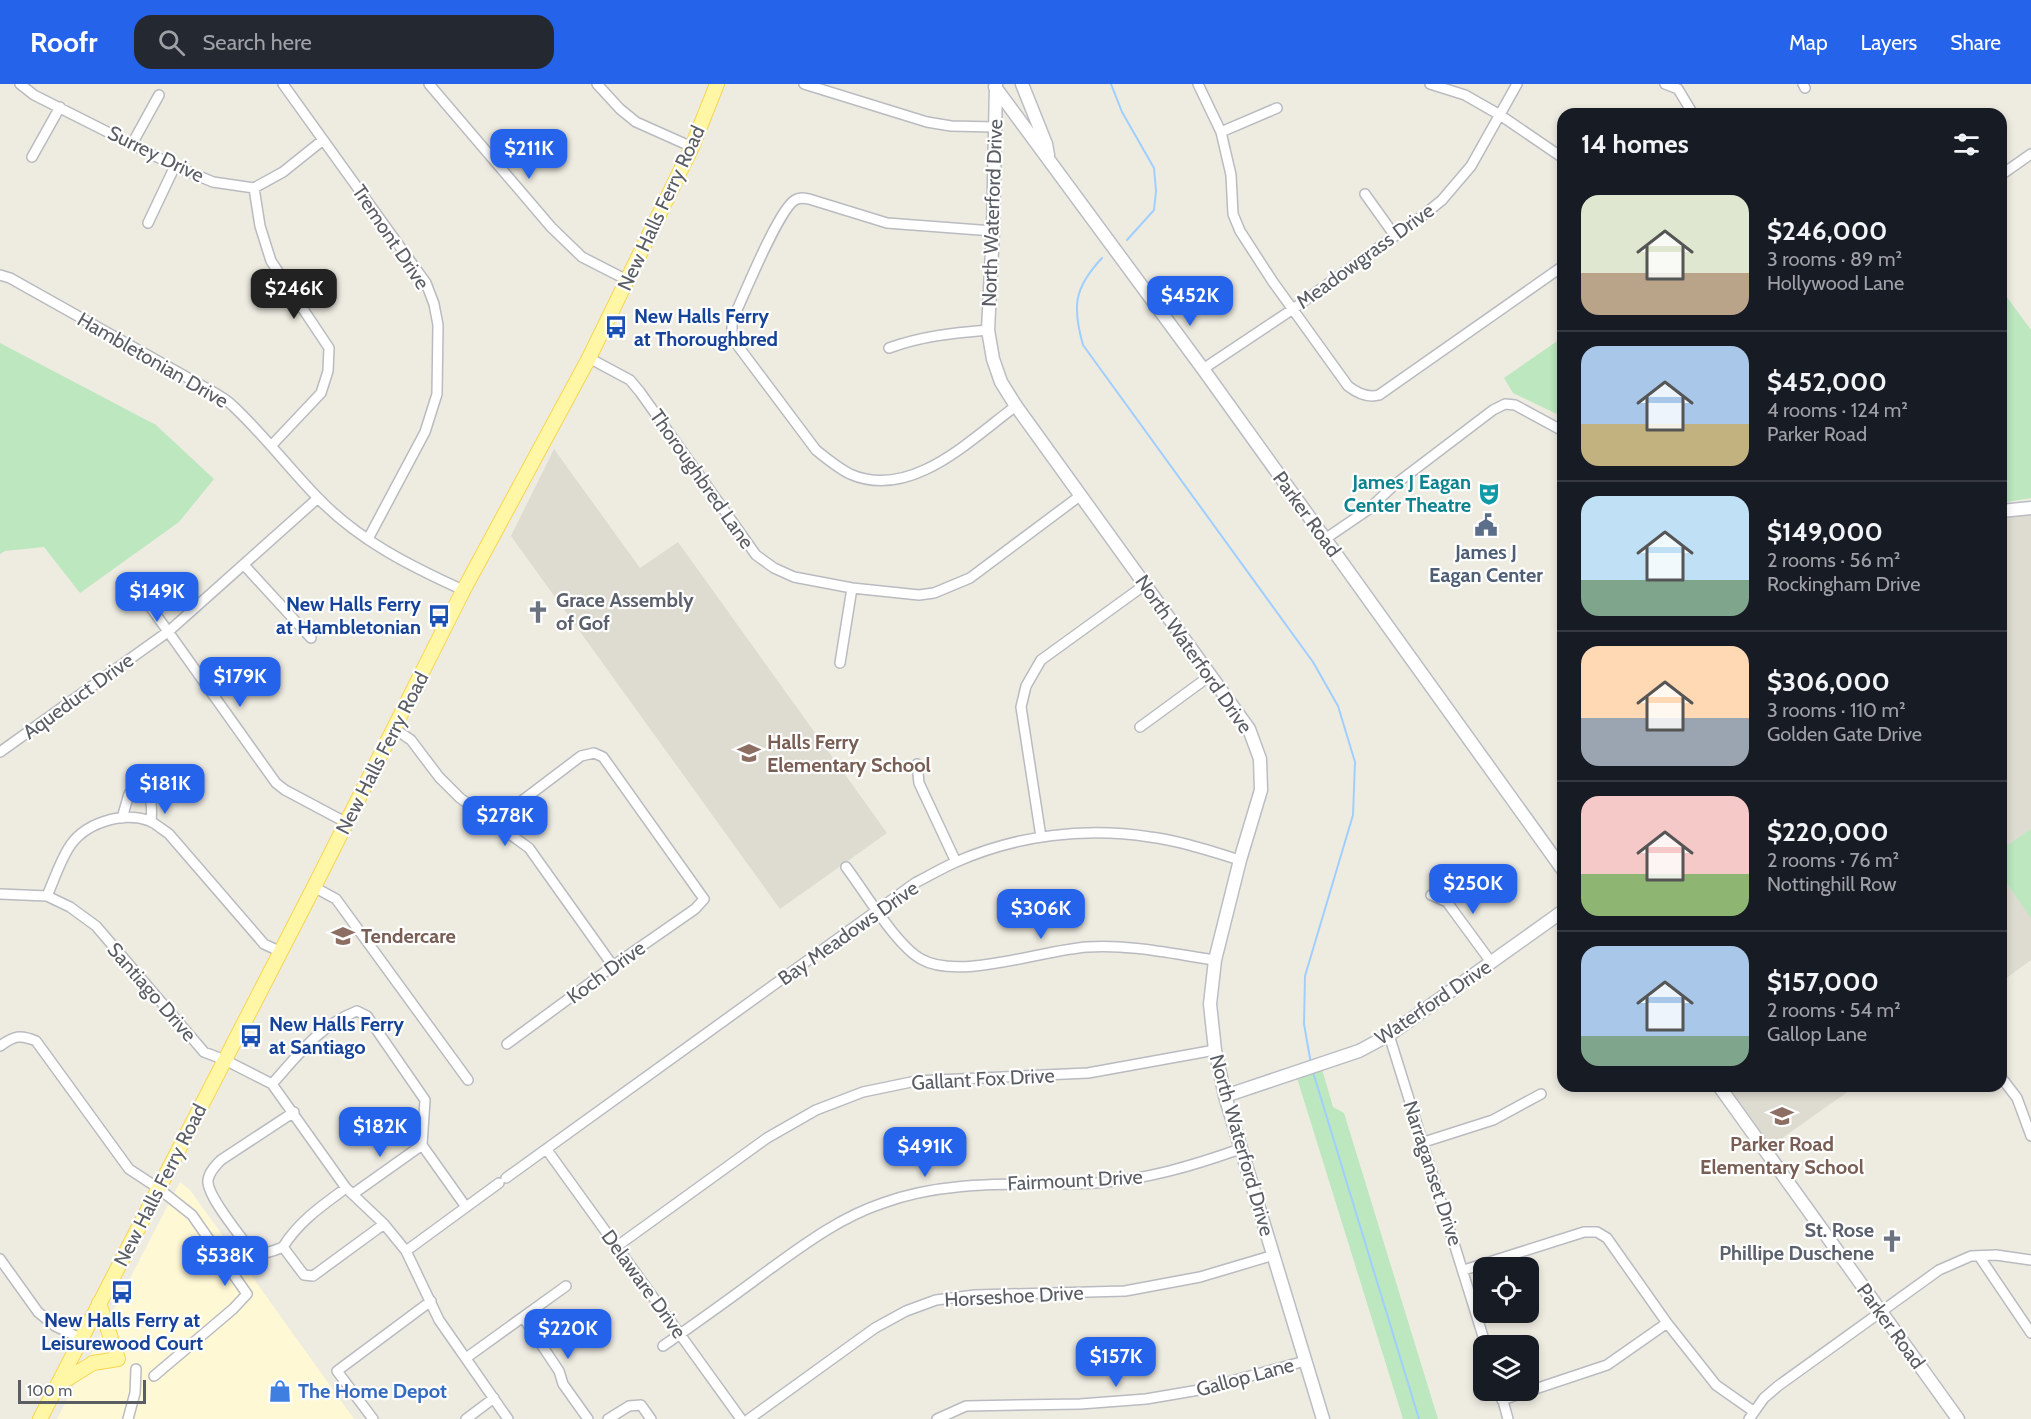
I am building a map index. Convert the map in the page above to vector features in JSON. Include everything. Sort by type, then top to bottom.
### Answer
[{"type":"main road","name":"New Halls Ferry Road","points":[[40,1419],[347,823],[464,590],[589,358],[692,147],[717,84]]},
{"type":"main road","points":[[58,1386],[93,1363],[118,1359],[99,1303]]},
{"type":"street","name":"Surrey Drive","points":[[20,84],[34,95],[176,166],[213,182],[254,188]]},
{"type":"street","name":"Tremont Drive","points":[[283,84],[426,284],[434,304],[438,325],[437,394],[424,432],[368,539]]},
{"type":"street","points":[[429,84],[551,227],[582,257],[627,280]]},
{"type":"street","points":[[597,84],[620,109],[636,122],[692,147]]},
{"type":"street","points":[[804,84],[927,122],[951,126],[994,127],[1005,120],[1019,119]]},
{"type":"street","name":"Parker Road","points":[[1022,84],[1046,144],[1048,160]]},
{"type":"street","points":[[1198,84],[1221,132],[1231,175],[1233,214],[1240,231],[1273,282],[1348,386],[1366,395],[1379,394],[1557,270]]},
{"type":"street","points":[[1430,84],[1465,95],[1500,115],[1557,154]]},
{"type":"street","name":"Meadowgrass Drive","points":[[1203,369],[1293,309],[1442,200],[1471,166],[1516,84]]},
{"type":"street","points":[[1665,84],[1678,89],[1689,108]]},
{"type":"street","name":"North Waterford Drive","points":[[996,85],[988,330],[993,359],[1001,382],[1249,729],[1260,759],[1261,790],[1240,860],[1215,960],[1210,1004],[1215,1050],[1225,1096],[1323,1419]]},
{"type":"street","name":"Parker Road","points":[[996,85],[1048,160],[1203,369],[1557,858]]},
{"type":"street","points":[[132,144],[159,95]]},
{"type":"street","points":[[32,157],[60,107]]},
{"type":"street","points":[[1221,132],[1277,108]]},
{"type":"street","points":[[271,446],[321,393],[328,371],[329,348],[271,261],[260,226],[254,188],[283,172],[324,140]]},
{"type":"street","points":[[2007,171],[2031,154]]},
{"type":"street","points":[[148,223],[176,166]]},
{"type":"street","points":[[1365,194],[1395,236]]},
{"type":"street","points":[[993,231],[887,223],[801,198],[788,206],[778,222],[732,321],[732,332],[738,346],[816,450],[852,475],[872,480],[890,480],[922,473],[945,459],[1016,406]]},
{"type":"street","name":"Hambletonian Drive","points":[[0,275],[10,278],[231,404],[340,519],[412,567],[464,590]]},
{"type":"street","points":[[889,348],[942,333],[988,330]]},
{"type":"street","name":"Thoroughbred Lane","points":[[589,358],[630,380],[756,555],[774,568],[794,577],[852,588],[919,595],[950,588],[970,578],[1081,495]]},
{"type":"street","points":[[1325,539],[1369,509],[1393,486],[1499,407],[1506,404],[1515,405],[1557,428]]},
{"type":"street","name":"Aqueduct Drive","points":[[0,752],[169,631],[318,498]]},
{"type":"street","points":[[2007,510],[2031,508]]},
{"type":"street","points":[[244,565],[311,638]]},
{"type":"street","points":[[1041,837],[1021,707],[1026,686],[1041,660],[1146,584]]},
{"type":"street","points":[[137,588],[276,783],[347,823]]},
{"type":"street","points":[[840,663],[852,588]]},
{"type":"street","points":[[1140,727],[1211,675]]},
{"type":"street","points":[[395,729],[411,740],[439,777],[453,791],[530,848],[613,966]]},
{"type":"street","name":"Koch Drive","points":[[494,822],[581,756],[594,753],[603,757],[704,899],[695,909],[507,1044]]},
{"type":"street","points":[[917,764],[919,783],[956,862]]},
{"type":"street","points":[[123,818],[129,794],[136,789],[146,792],[150,799],[151,822]]},
{"type":"street","points":[[47,896],[68,848],[77,837],[91,827],[113,819],[134,817],[151,822],[169,834],[264,944],[281,952]]},
{"type":"street","name":"Bay Meadows Drive","points":[[406,1251],[915,883],[956,862],[996,848],[1041,837],[1078,833],[1151,837],[1240,860]]},
{"type":"street","points":[[846,867],[905,949],[922,960],[944,968],[967,968],[1053,951],[1089,947],[1130,948],[1215,960]]},
{"type":"street","points":[[314,887],[336,899],[468,1080]]},
{"type":"street","name":"Santiago Drive","points":[[0,894],[47,896],[70,907],[96,927],[204,1052],[272,1084],[350,1191],[384,1224],[406,1251],[439,1320],[508,1419]]},
{"type":"street","points":[[1431,895],[1447,902],[1491,962]]},
{"type":"street","name":"Waterford Drive","points":[[1225,1096],[1359,1051],[1389,1035],[1557,915]]},
{"type":"street","points":[[272,1084],[317,1034],[346,1015],[357,1011],[367,1016],[425,1100],[422,1145],[466,1207]]},
{"type":"street","points":[[0,1046],[11,1037],[22,1035],[36,1041],[129,1169],[192,1215],[247,1294],[233,1309],[154,1376]]},
{"type":"street","name":"Narraganset Drive","points":[[1389,1035],[1483,1335]]},
{"type":"street","name":"Gallant Fox Drive","points":[[616,1246],[767,1138],[816,1110],[863,1092],[916,1081],[1088,1073],[1215,1050]]},
{"type":"street","points":[[2007,1085],[2017,1098],[2031,1136]]},
{"type":"street","name":"Parker Road","points":[[1723,1092],[1958,1419]]},
{"type":"street","points":[[1424,1142],[1493,1120],[1541,1094]]},
{"type":"street","points":[[294,1112],[220,1160],[208,1180],[210,1192],[249,1248],[256,1253],[266,1254],[284,1247],[291,1234],[308,1217],[422,1145]]},
{"type":"street","name":"Fairmount Drive","points":[[663,1346],[817,1236],[843,1220],[884,1202],[928,1191],[980,1185],[1096,1183],[1149,1176],[1186,1168],[1240,1149]]},
{"type":"street","name":"Delaware Drive","points":[[547,1150],[741,1419]]},
{"type":"street","points":[[284,1247],[304,1275],[313,1276],[384,1224]]},
{"type":"street","points":[[1464,1270],[1584,1232],[1597,1232],[1606,1238],[1667,1323],[1716,1385],[1751,1415],[1778,1386],[1939,1270],[1971,1256],[1996,1255],[2031,1260]]},
{"type":"street","name":"Horseshoe Drive","points":[[749,1419],[875,1328],[906,1311],[936,1300],[975,1295],[1125,1291],[1200,1277],[1274,1255]]},
{"type":"street","points":[[1979,1256],[2031,1333]]},
{"type":"street","points":[[0,1259],[38,1312],[55,1326],[82,1339]]},
{"type":"street","points":[[466,1359],[566,1286]]},
{"type":"street","points":[[373,1419],[337,1371],[431,1301]]},
{"type":"street","points":[[523,1317],[559,1371],[563,1384],[588,1419]]},
{"type":"street","points":[[1539,1384],[1607,1365],[1667,1323]]},
{"type":"street","name":"Gallop Lane","points":[[937,1419],[966,1406],[1080,1404],[1146,1399],[1199,1390],[1305,1361]]},
{"type":"street","points":[[128,1419],[135,1394],[136,1369]]},
{"type":"street","points":[[466,1419],[494,1398]]},
{"type":"street","points":[[1503,1401],[1509,1419]]},
{"type":"street","points":[[608,1419],[629,1406],[641,1405],[651,1419]]},
{"type":"shaded area","name":"Halls Ferry Elementary School","points":[[554,449],[640,568],[678,542],[887,833],[780,909],[511,536]]},
{"type":"shaded area","points":[[2031,514],[2031,960],[2007,978],[2007,517]]},
{"type":"shaded area","name":"Parker Road Elementary School","points":[[1732,1092],[1848,1092],[1771,1146]]},
{"type":"shaded area","points":[[180,1182],[190,1190],[354,1419],[57,1419]]},
{"type":"green space","points":[[2007,297],[2031,330],[2031,498],[2007,502]]},
{"type":"green space","points":[[1557,341],[1557,414],[1513,393],[1504,378]]},
{"type":"green space","points":[[0,343],[156,425],[214,479],[179,522],[80,593],[44,547],[5,551],[0,554]]},
{"type":"green space","points":[[2031,829],[2031,918],[2007,884],[2007,846]]},
{"type":"green space","points":[[1322,1069],[1333,1107],[1344,1113],[1438,1419],[1403,1419],[1297,1078]]},
{"type":"waterway","points":[[1111,84],[1122,112],[1154,168],[1156,191],[1154,210],[1127,240]]},
{"type":"waterway","points":[[1102,258],[1086,279],[1078,298],[1077,319],[1083,345],[1313,662],[1338,706],[1355,762],[1353,815],[1305,976],[1304,1024],[1311,1064]]},
{"type":"waterway","points":[[1313,1072],[1419,1419]]},
{"type":"place","name":"New Halls Ferry at Thoroughbred","points":[[616,327]]},
{"type":"place","name":"James J Eagan Center Theatre","points":[[1489,494]]},
{"type":"place","name":"James J Eagan Center","points":[[1486,525]]},
{"type":"place","name":"Grace Assembly of Gof","points":[[538,612]]},
{"type":"place","name":"New Halls Ferry at Hambletonian","points":[[439,616]]},
{"type":"place","name":"Halls Ferry Elementary School","points":[[749,753]]},
{"type":"place","name":"Tendercare","points":[[343,936]]},
{"type":"place","name":"New Halls Ferry at Santiago","points":[[251,1036]]},
{"type":"place","name":"Parker Road Elementary School","points":[[1782,1116]]},
{"type":"place","name":"St. Rose Phillipe Duschene","points":[[1892,1241]]},
{"type":"place","name":"New Halls Ferry at Leisurewood Court","points":[[122,1292]]},
{"type":"place","name":"The Home Depot","points":[[280,1391]]}]
